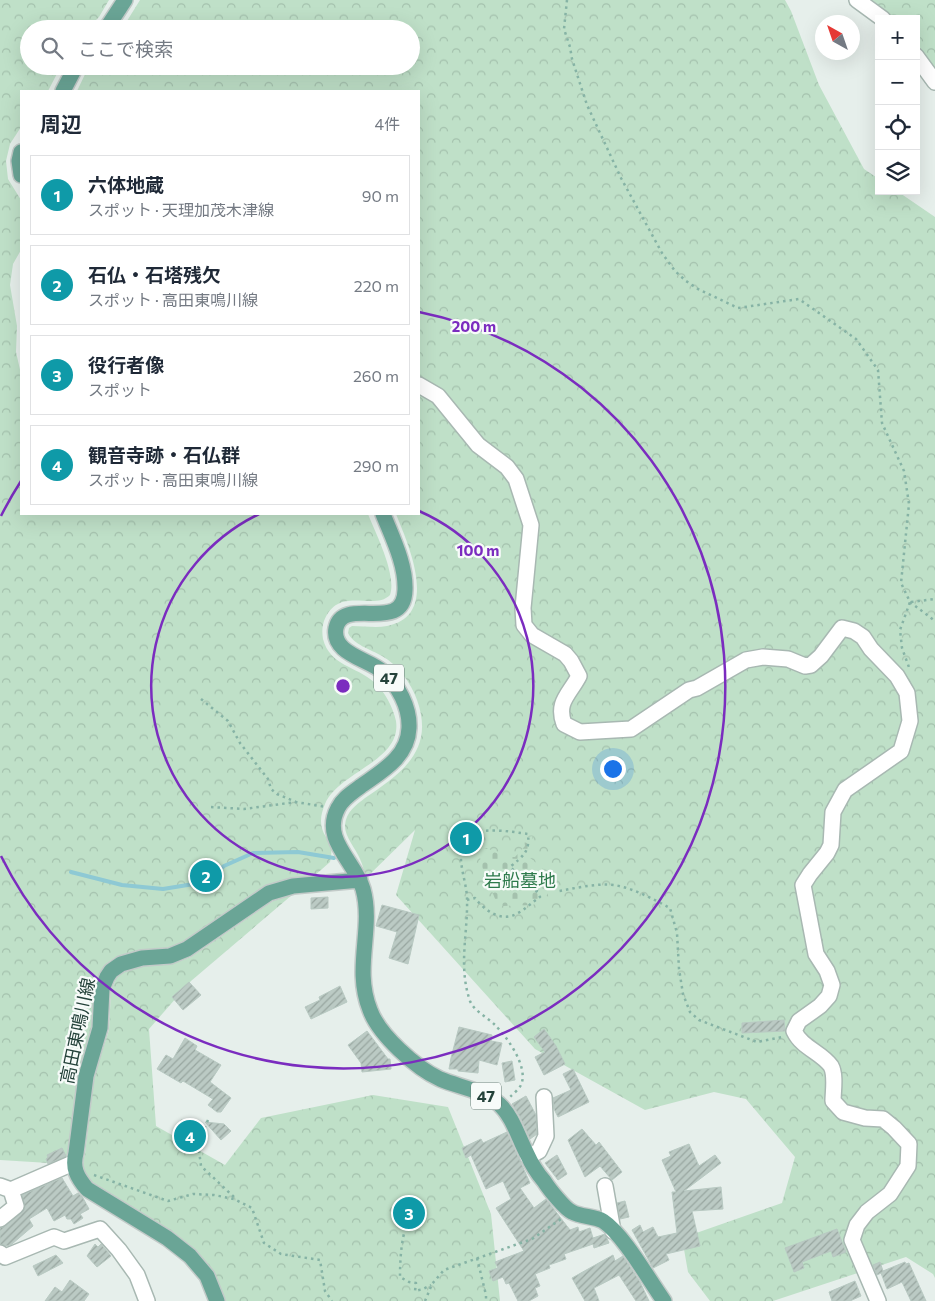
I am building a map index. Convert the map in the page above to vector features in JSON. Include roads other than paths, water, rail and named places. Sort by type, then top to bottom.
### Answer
[{"type":"main road","points":[[112,20],[125,0]]},
{"type":"main road","points":[[64,90],[71,75]]},
{"type":"main road","name":"47","points":[[383,515],[401,562],[405,586],[404,598],[398,607],[386,614],[353,613],[346,615],[339,621],[336,635],[345,651],[384,672],[395,685],[405,704],[409,721],[405,746],[397,759],[351,793],[337,809],[332,828],[350,866],[360,880],[367,910],[362,961],[363,988],[370,1012],[384,1034],[408,1057],[438,1078],[481,1093],[498,1104],[511,1118],[528,1156],[544,1182],[571,1212],[601,1220],[613,1231]]},
{"type":"main road","name":"高田東鳴川線","points":[[75,1158],[86,1076],[100,1028],[102,989],[111,971],[121,964],[142,958],[170,956],[187,949],[269,894],[294,886],[360,880]]},
{"type":"main road","points":[[75,1158],[78,1179],[86,1189],[167,1238],[190,1256],[207,1276],[217,1301]]},
{"type":"main road","points":[[613,1231],[664,1301]]},
{"type":"street","points":[[857,0],[877,15]]},
{"type":"street","points":[[919,60],[935,82]]},
{"type":"street","points":[[420,386],[438,396],[478,444],[507,468],[516,479],[531,525],[523,608],[524,625],[532,635],[565,654],[579,676],[564,700],[561,709],[564,724],[580,732],[631,729],[689,690],[697,688],[746,660],[763,657],[788,659],[805,666],[811,665],[821,656],[842,628],[854,631],[863,637],[871,649],[898,676],[908,693],[910,721],[900,751],[845,790],[833,812],[831,845],[827,854],[803,885],[816,954],[827,971],[832,984],[829,996],[820,1006],[799,1021],[794,1032],[804,1044],[831,1067],[834,1084],[833,1102],[843,1112],[864,1118],[882,1119],[894,1128],[909,1144],[908,1166],[890,1194],[868,1212],[857,1226],[852,1240],[878,1301]]},
{"type":"street","points":[[528,1156],[539,1151],[546,1136],[544,1097]]},
{"type":"street","points":[[0,1219],[16,1206],[5,1188],[75,1158]]},
{"type":"street","points":[[605,1186],[613,1231]]},
{"type":"street","points":[[0,1253],[5,1257],[54,1237],[64,1241],[100,1229],[119,1250],[137,1275],[147,1301]]},
{"type":"waterway","points":[[71,872],[122,885],[163,889],[206,882],[224,866],[253,853],[298,852],[334,858]]},
{"type":"place","name":"六体地蔵","points":[[466,838]]},
{"type":"place","name":"石仏・石塔残欠","points":[[206,876]]},
{"type":"place","name":"観音寺跡・石仏群","points":[[190,1136]]},
{"type":"place","name":"役行者像","points":[[409,1213]]},
{"type":"park label","name":"岩船墓地","points":[[520,881]]}]
